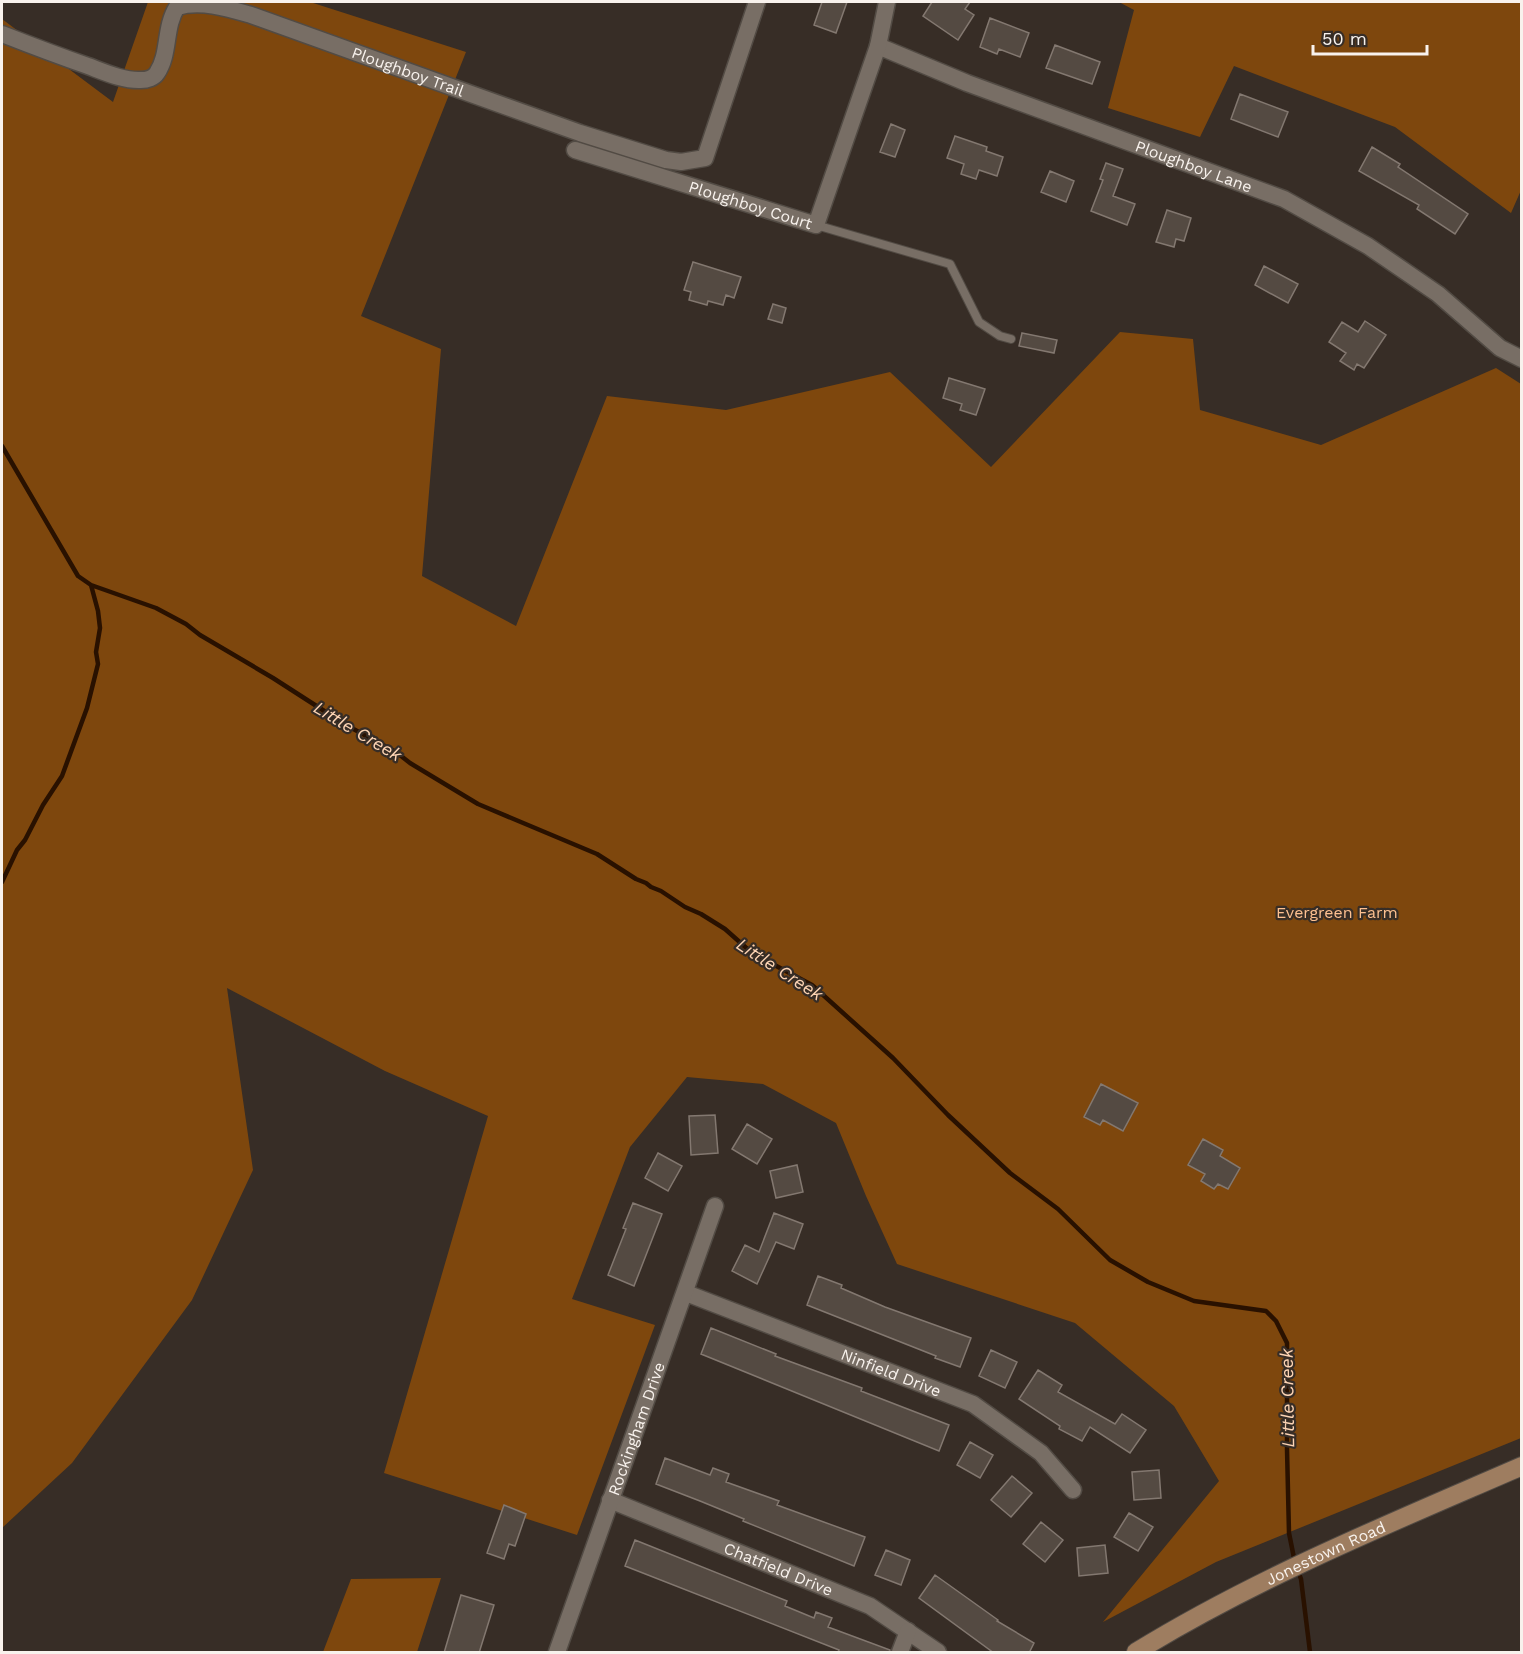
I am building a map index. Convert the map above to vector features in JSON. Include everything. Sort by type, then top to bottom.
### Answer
[{"type":"main road","name":"Jonestown Road","points":[[1136,1653],[1278,1575],[1369,1532],[1521,1466]]},
{"type":"street","name":"Ploughboy Trail","points":[[2,34],[107,73],[142,80],[153,78],[157,74],[163,61],[171,20],[177,8],[187,4],[217,6],[251,15],[580,133],[666,160],[681,162],[705,158],[757,2]]},
{"type":"street","points":[[878,46],[887,2]]},
{"type":"street","name":"Ploughboy Court","points":[[574,150],[816,225],[878,46]]},
{"type":"street","name":"Ploughboy Lane","points":[[878,46],[967,83],[1284,199],[1368,246],[1438,294],[1500,348],[1521,359]]},
{"type":"street","name":"Rockingham Drive","points":[[557,1653],[715,1206]]},
{"type":"street","name":"Ninfield Drive","points":[[686,1293],[973,1404],[1041,1453],[1073,1490]]},
{"type":"street","name":"Chatfield Drive","points":[[610,1500],[870,1606],[908,1630],[938,1653]]},
{"type":"street","points":[[900,1653],[908,1630]]},
{"type":"lane","points":[[816,225],[950,264],[979,322],[1000,336],[1011,339]]},
{"type":"green space","name":"Evergreen Farm","points":[[148,2],[310,2],[466,52],[361,316],[441,349],[422,576],[516,626],[607,396],[726,410],[890,372],[991,467],[1120,332],[1193,339],[1200,410],[1321,445],[1496,368],[1521,384],[1521,1438],[1216,1562],[1103,1622],[1219,1481],[1174,1406],[1075,1323],[897,1264],[836,1123],[763,1084],[687,1077],[630,1147],[572,1299],[655,1325],[577,1535],[384,1473],[488,1116],[385,1071],[227,988],[253,1170],[192,1300],[72,1463],[2,1528],[2,19],[113,102]]},
{"type":"green space","points":[[1119,2],[1521,2],[1522,188],[1511,213],[1395,127],[1234,66],[1200,137],[1108,108],[1134,10]]},
{"type":"green space","points":[[441,1578],[417,1652],[323,1652],[351,1579]]},
{"type":"building","points":[[822,2],[847,2],[836,33],[814,25]]},
{"type":"building","points":[[932,2],[970,2],[965,9],[974,15],[958,40],[923,16]]},
{"type":"building","points":[[990,18],[1029,33],[1020,57],[999,49],[997,54],[980,47]]},
{"type":"building","points":[[1055,45],[1100,62],[1092,84],[1046,68]]},
{"type":"building","points":[[1240,94],[1288,112],[1278,137],[1231,119]]},
{"type":"building","points":[[891,124],[905,130],[895,157],[880,152]]},
{"type":"building","points":[[955,136],[987,147],[986,151],[1003,157],[997,176],[979,170],[976,179],[961,174],[964,164],[947,158]]},
{"type":"building","points":[[1372,147],[1400,164],[1398,167],[1468,214],[1455,234],[1417,209],[1419,205],[1359,171]]},
{"type":"building","points":[[1106,163],[1123,169],[1113,196],[1135,204],[1127,225],[1091,211],[1103,180],[1100,179]]},
{"type":"building","points":[[1050,171],[1074,181],[1066,202],[1041,192]]},
{"type":"building","points":[[1167,210],[1191,218],[1184,241],[1176,239],[1174,247],[1156,242]]},
{"type":"building","points":[[693,262],[741,277],[734,298],[726,295],[723,305],[708,301],[707,305],[689,300],[691,292],[684,290]]},
{"type":"building","points":[[1264,266],[1298,284],[1288,303],[1255,285]]},
{"type":"building","points":[[773,304],[786,308],[782,323],[768,319]]},
{"type":"building","points":[[1365,321],[1386,335],[1364,368],[1357,364],[1354,370],[1340,361],[1346,353],[1329,342],[1342,322],[1358,332]]},
{"type":"building","points":[[1022,333],[1057,340],[1054,353],[1019,346]]},
{"type":"building","points":[[949,378],[985,389],[976,415],[960,410],[962,404],[943,398]]},
{"type":"building","points":[[1101,1084],[1138,1103],[1123,1131],[1103,1120],[1100,1125],[1084,1117]]},
{"type":"building","points":[[715,1115],[718,1153],[691,1155],[689,1116]]},
{"type":"building","points":[[747,1124],[772,1139],[757,1164],[732,1149]]},
{"type":"building","points":[[1203,1139],[1223,1150],[1220,1156],[1240,1168],[1228,1189],[1218,1184],[1214,1189],[1201,1181],[1205,1174],[1188,1165]]},
{"type":"building","points":[[658,1153],[682,1166],[668,1191],[645,1178]]},
{"type":"building","points":[[797,1165],[803,1192],[776,1198],[770,1171]]},
{"type":"building","points":[[633,1203],[662,1214],[634,1286],[608,1275],[626,1229],[623,1228]]},
{"type":"building","points":[[774,1213],[803,1224],[794,1249],[776,1242],[757,1284],[732,1271],[745,1245],[759,1252]]},
{"type":"building","points":[[818,1276],[842,1285],[841,1288],[885,1307],[971,1338],[960,1367],[807,1305]]},
{"type":"building","points":[[711,1328],[949,1425],[939,1451],[701,1354]]},
{"type":"building","points":[[991,1350],[1017,1362],[1005,1388],[979,1376]]},
{"type":"building","points":[[1038,1370],[1062,1385],[1058,1392],[1115,1424],[1122,1414],[1146,1430],[1130,1453],[1090,1427],[1082,1441],[1059,1429],[1060,1426],[1019,1399]]},
{"type":"building","points":[[970,1442],[993,1455],[980,1478],[957,1465]]},
{"type":"building","points":[[665,1458],[710,1475],[713,1468],[729,1474],[726,1482],[779,1501],[777,1505],[865,1537],[854,1566],[656,1484]]},
{"type":"building","points":[[1159,1470],[1161,1498],[1134,1500],[1132,1472]]},
{"type":"building","points":[[1012,1476],[1032,1493],[1011,1517],[991,1500]]},
{"type":"building","points":[[504,1505],[526,1514],[515,1546],[509,1544],[504,1559],[487,1553]]},
{"type":"building","points":[[1129,1513],[1153,1527],[1138,1551],[1114,1537]]},
{"type":"building","points":[[1041,1522],[1063,1540],[1045,1562],[1023,1544]]},
{"type":"building","points":[[635,1540],[787,1601],[785,1606],[814,1618],[816,1612],[832,1618],[828,1627],[890,1650],[890,1653],[838,1653],[839,1650],[625,1566]]},
{"type":"building","points":[[1105,1545],[1108,1573],[1079,1576],[1077,1548]]},
{"type":"building","points":[[886,1550],[910,1560],[901,1585],[875,1575]]},
{"type":"building","points":[[935,1575],[997,1621],[1034,1643],[1029,1653],[994,1653],[919,1598]]},
{"type":"building","points":[[461,1595],[494,1605],[479,1653],[444,1653]]},
{"type":"waterway","name":"Little Creek","points":[[2,446],[78,576],[91,585],[156,608],[186,624],[200,635],[346,725],[396,752],[478,804],[597,854],[636,879],[701,914],[725,929],[752,953],[812,985],[893,1058],[948,1115],[1010,1173],[1058,1209],[1110,1260],[1148,1282],[1194,1301],[1266,1311],[1276,1321],[1287,1343],[1289,1533],[1295,1563]]},
{"type":"waterway","points":[[2,882],[17,850],[62,776],[87,708],[98,664],[96,652],[100,628],[91,585]]},
{"type":"waterway","name":"Little Creek","points":[[1298,1571],[1310,1652]]}]
